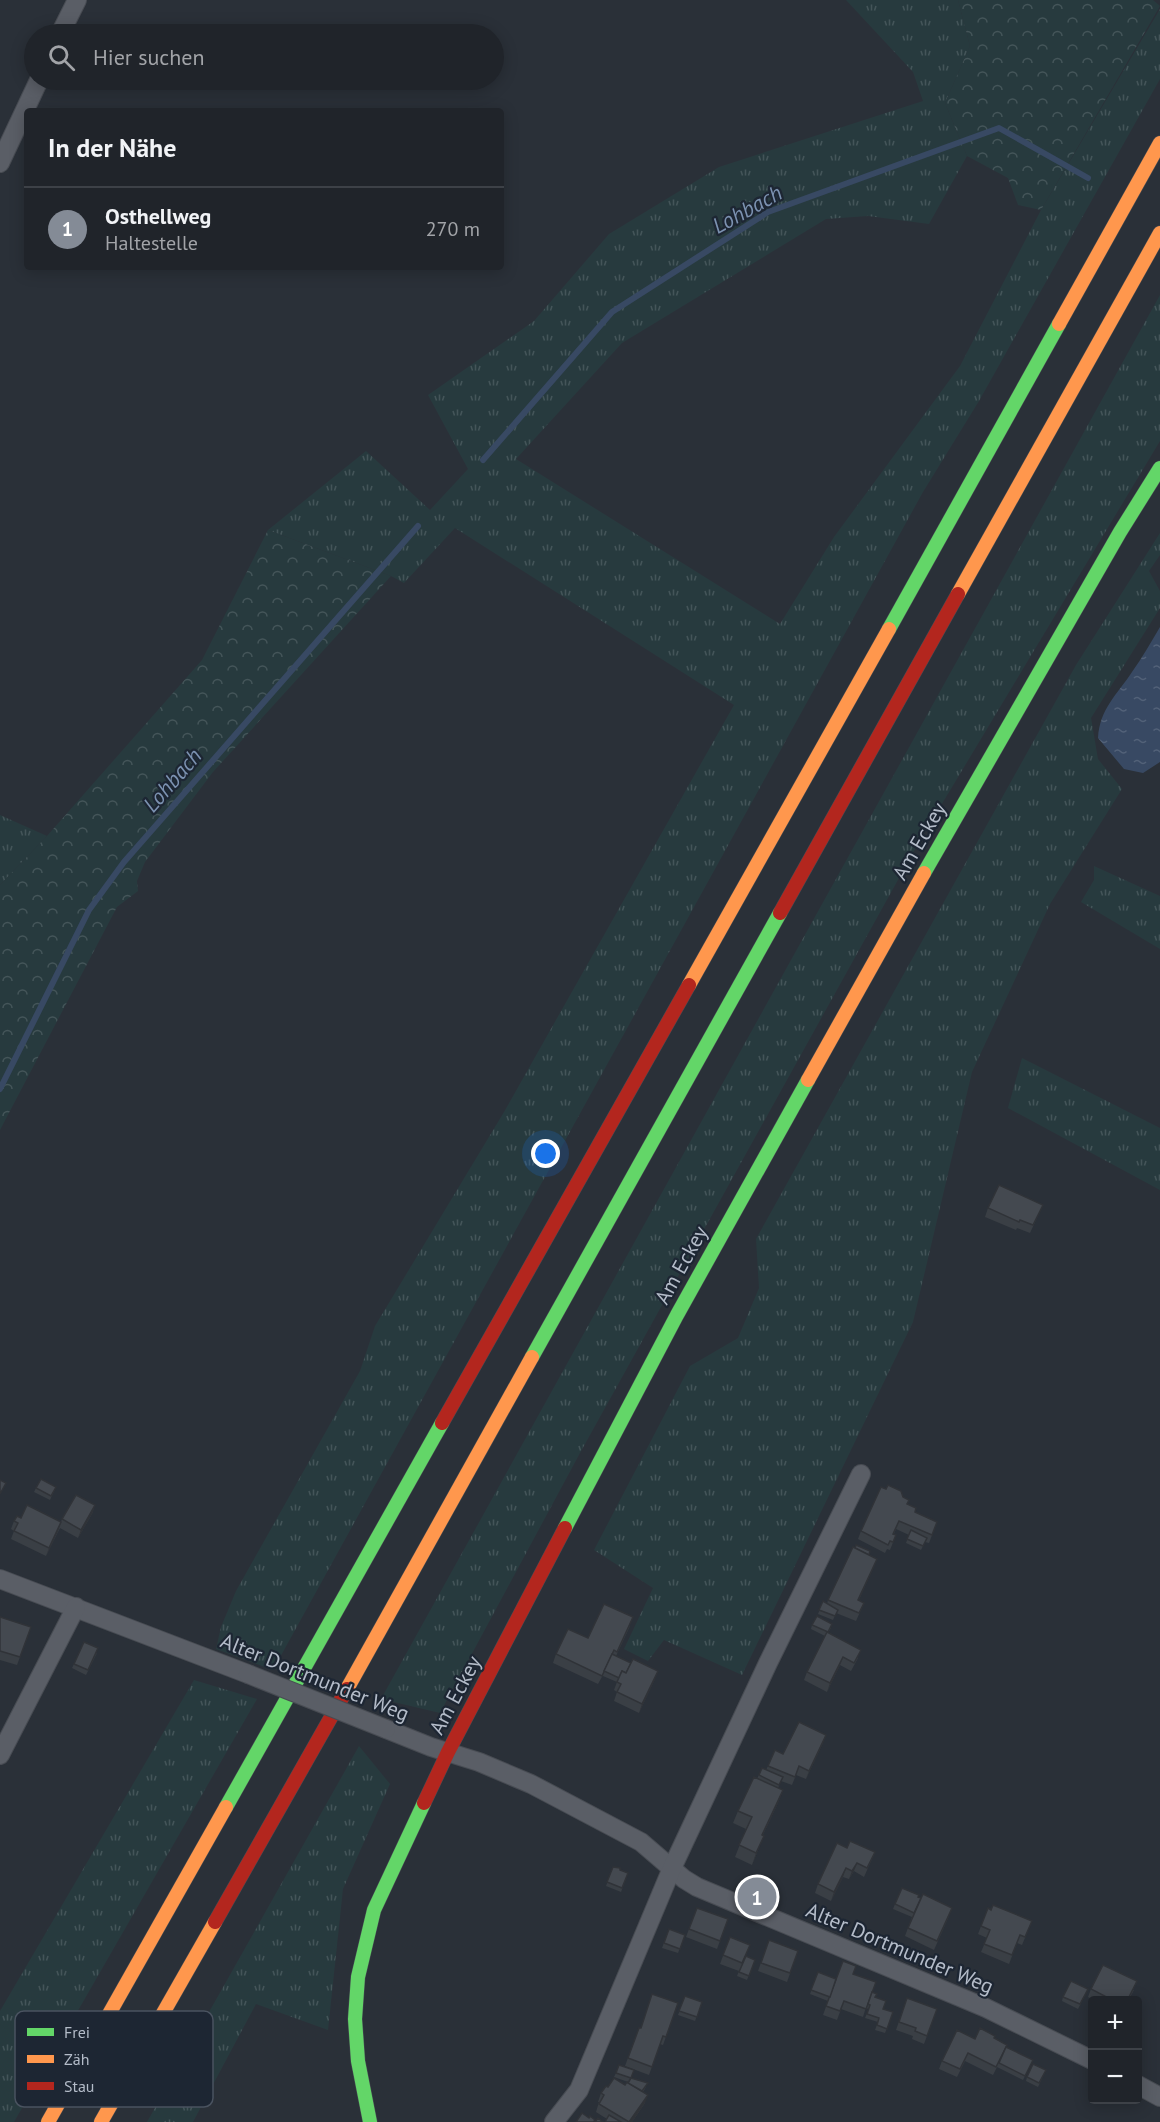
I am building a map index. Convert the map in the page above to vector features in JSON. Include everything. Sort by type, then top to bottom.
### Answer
[{"type":"main road","points":[[111,2011],[1160,143]]},
{"type":"main road","points":[[165,2011],[330,1720],[1160,233]]},
{"type":"main road","name":"Am Eckey","points":[[370,2122],[358,2061],[355,2019],[358,1977],[364,1946],[374,1910],[448,1752],[677,1315],[893,928],[1120,532],[1160,468]]},
{"type":"main road","points":[[48,2122],[56,2107]]},
{"type":"street","points":[[65,24],[77,0]]},
{"type":"street","points":[[26,108],[34,90]]},
{"type":"street","points":[[0,163],[24,112]]},
{"type":"street","points":[[554,2122],[579,2090],[672,1868],[768,1663],[861,1474]]},
{"type":"street","name":"Alter Dortmunder Weg","points":[[0,1579],[531,1784],[640,1842],[697,1887],[986,2008],[1088,2058]]},
{"type":"street","points":[[0,1755],[76,1607]]},
{"type":"street","points":[[1142,2088],[1160,2097]]},
{"type":"green space","points":[[846,0],[958,0],[970,46],[945,103],[967,156],[929,224],[868,216],[826,219],[622,343],[516,459],[780,624],[834,537],[960,366],[1041,210],[1160,9],[1160,79],[979,401],[923,492],[273,1670],[216,1649],[221,1627],[236,1591],[360,1371],[375,1326],[504,1112],[734,705],[455,528],[404,583],[391,576],[268,530],[366,451],[430,510],[468,469],[428,395],[534,321],[609,234],[719,167],[923,101],[913,72]]},
{"type":"green space","points":[[958,0],[1153,0],[1160,6],[1041,210],[1018,205],[1008,178],[967,156],[945,103],[970,46]]},
{"type":"green space","points":[[1160,295],[1160,441],[919,842],[580,1453],[440,1713],[381,1699]]},
{"type":"green space","points":[[268,530],[391,576],[213,772],[145,862],[137,881],[138,891],[117,907],[0,1130],[0,885],[47,836],[202,660]]},
{"type":"green space","points":[[1160,533],[1160,555],[1149,571],[1160,591],[1160,608],[1091,718],[1098,759],[1122,789],[1050,904],[972,1072],[913,1322],[742,1675],[664,1640],[648,1661],[624,1649],[653,1588],[594,1550],[690,1366],[738,1338],[759,1288],[756,1239],[1076,665]]},
{"type":"green space","points":[[0,815],[47,836],[0,885]]},
{"type":"green space","points":[[1094,866],[1160,896],[1160,949],[1081,902],[1094,880]]},
{"type":"green space","points":[[1022,1058],[1160,1128],[1160,1190],[1008,1108]]},
{"type":"green space","points":[[194,1680],[257,1699],[78,2011],[15,2011],[15,2107],[23,2107],[14,2122],[0,2122],[0,2011]]},
{"type":"green space","points":[[359,1746],[390,1784],[343,1889],[328,2030],[256,2004],[213,2085],[213,2011],[210,2011]]},
{"type":"green space","points":[[155,2107],[201,2107],[193,2122],[147,2122]]},
{"type":"water","points":[[1160,627],[1160,762],[1143,773],[1124,769],[1098,738],[1099,727],[1110,702]]},
{"type":"building","points":[[999,1185],[1043,1205],[1033,1225],[1020,1220],[1019,1222],[988,1208]]},
{"type":"building","points":[[41,1479],[56,1487],[51,1496],[36,1488]]},
{"type":"building","points":[[0,1480],[6,1483],[0,1494]]},
{"type":"building","points":[[888,1485],[901,1491],[903,1497],[909,1500],[907,1504],[916,1508],[915,1512],[937,1522],[932,1535],[899,1521],[893,1534],[896,1535],[893,1542],[890,1541],[888,1545],[861,1531],[881,1487],[886,1489]]},
{"type":"building","points":[[76,1495],[95,1505],[81,1530],[62,1519]]},
{"type":"building","points":[[27,1505],[61,1522],[49,1548],[14,1531],[18,1523],[14,1521],[17,1516],[21,1518]]},
{"type":"building","points":[[911,1530],[927,1538],[923,1546],[907,1539]]},
{"type":"building","points":[[856,1545],[870,1551],[869,1555],[855,1548]]},
{"type":"building","points":[[853,1547],[877,1559],[858,1600],[864,1603],[859,1613],[828,1600]]},
{"type":"building","points":[[823,1601],[838,1610],[835,1616],[819,1610]]},
{"type":"building","points":[[604,1604],[633,1617],[617,1652],[614,1650],[602,1676],[556,1654],[568,1629],[588,1638]]},
{"type":"building","points":[[817,1616],[832,1624],[828,1632],[812,1625]]},
{"type":"building","points":[[0,1617],[31,1627],[20,1657],[0,1651]]},
{"type":"building","points":[[827,1632],[861,1650],[854,1663],[843,1657],[830,1683],[807,1672]]},
{"type":"building","points":[[84,1642],[98,1648],[88,1670],[74,1664]]},
{"type":"building","points":[[612,1654],[631,1663],[626,1673],[622,1671],[619,1678],[604,1671]]},
{"type":"building","points":[[633,1659],[658,1671],[642,1704],[617,1692],[621,1684],[617,1682],[622,1671],[626,1673]]},
{"type":"building","points":[[799,1722],[826,1735],[809,1771],[799,1766],[795,1777],[768,1766],[775,1750],[783,1754]]},
{"type":"building","points":[[762,1768],[783,1777],[779,1785],[759,1775]]},
{"type":"building","points":[[754,1777],[783,1790],[756,1853],[739,1845],[752,1817],[738,1811]]},
{"type":"building","points":[[850,1841],[875,1852],[867,1868],[857,1863],[852,1871],[846,1868],[834,1892],[818,1884],[837,1843],[847,1848]]},
{"type":"building","points":[[613,1867],[628,1873],[622,1888],[607,1882]]},
{"type":"building","points":[[902,1888],[921,1898],[914,1913],[895,1904]]},
{"type":"building","points":[[923,1894],[952,1908],[937,1941],[908,1928]]},
{"type":"building","points":[[993,1905],[1032,1921],[1025,1937],[1020,1935],[1012,1955],[984,1944],[990,1930],[981,1926],[988,1908],[991,1910]]},
{"type":"building","points":[[697,1908],[728,1919],[720,1941],[689,1929]]},
{"type":"building","points":[[669,1929],[685,1935],[680,1949],[664,1943]]},
{"type":"building","points":[[730,1937],[750,1945],[742,1963],[723,1955]]},
{"type":"building","points":[[769,1940],[798,1951],[790,1973],[761,1963]]},
{"type":"building","points":[[746,1956],[755,1960],[749,1976],[739,1972]]},
{"type":"building","points":[[843,1961],[856,1966],[853,1974],[876,1982],[866,2009],[844,2001],[840,2011],[826,2006]]},
{"type":"building","points":[[1103,1965],[1137,1981],[1130,1996],[1104,1996],[1091,1989]]},
{"type":"building","points":[[818,1972],[836,1979],[830,1997],[811,1990]]},
{"type":"building","points":[[1071,1981],[1088,1989],[1080,2004],[1063,1997]]},
{"type":"building","points":[[872,1992],[877,1994],[875,1997],[886,2001],[883,2009],[893,2012],[887,2029],[877,2025],[879,2018],[867,2014]]},
{"type":"building","points":[[652,1994],[678,2003],[652,2067],[628,2058]]},
{"type":"building","points":[[685,1996],[702,2002],[697,2017],[679,2011]]},
{"type":"building","points":[[907,1998],[937,2009],[927,2036],[915,2031],[916,2028],[899,2022]]},
{"type":"building","points":[[980,2028],[1007,2045],[996,2067],[968,2053],[960,2069],[942,2061],[957,2030],[975,2039]]},
{"type":"building","points":[[1006,2047],[1033,2060],[1025,2076],[999,2063]]},
{"type":"building","points":[[1033,2064],[1046,2070],[1039,2083],[1027,2077]]},
{"type":"building","points":[[619,2065],[634,2070],[631,2078],[616,2073]]},
{"type":"building","points":[[614,2078],[625,2085],[627,2082],[648,2095],[629,2122],[599,2104],[604,2095],[601,2093]]},
{"type":"building","points":[[631,2078],[648,2083],[642,2091],[628,2083]]},
{"type":"building","points":[[582,2113],[589,2118],[590,2116],[595,2122],[576,2122]]},
{"type":"building","points":[[609,2115],[621,2122],[605,2122]]},
{"type":"waterway","name":"Lohbach","points":[[483,460],[612,312],[768,212],[999,128],[1088,178]]},
{"type":"waterway","name":"Lohbach","points":[[0,1089],[89,910],[124,862],[418,526]]},
{"type":"traffic: fast","points":[[889,629],[1059,324]]},
{"type":"traffic: fast","points":[[924,873],[1120,532],[1160,468]]},
{"type":"traffic: fast","points":[[532,1357],[780,913]]},
{"type":"traffic: fast","points":[[565,1528],[677,1315],[808,1080]]},
{"type":"traffic: fast","points":[[226,1807],[442,1423]]},
{"type":"traffic: fast","points":[[370,2122],[358,2061],[355,2019],[358,1977],[374,1910],[424,1803]]},
{"type":"traffic: slow","points":[[1059,324],[1160,143]]},
{"type":"traffic: slow","points":[[958,594],[1160,233]]},
{"type":"traffic: slow","points":[[689,985],[889,629]]},
{"type":"traffic: slow","points":[[808,1080],[924,873]]},
{"type":"traffic: slow","points":[[347,1689],[532,1357]]},
{"type":"traffic: slow","points":[[111,2011],[226,1807]]},
{"type":"traffic: slow","points":[[164,2011],[215,1922]]},
{"type":"traffic: slow","points":[[48,2122],[56,2107]]},
{"type":"traffic: slow","points":[[101,2122],[110,2107]]},
{"type":"traffic: jam","points":[[780,913],[958,594]]},
{"type":"traffic: jam","points":[[442,1423],[689,985]]},
{"type":"traffic: jam","points":[[424,1803],[448,1752],[565,1528]]},
{"type":"traffic: jam","points":[[215,1922],[347,1689]]},
{"type":"place","name":"Osthellweg","points":[[757,1897]]}]
